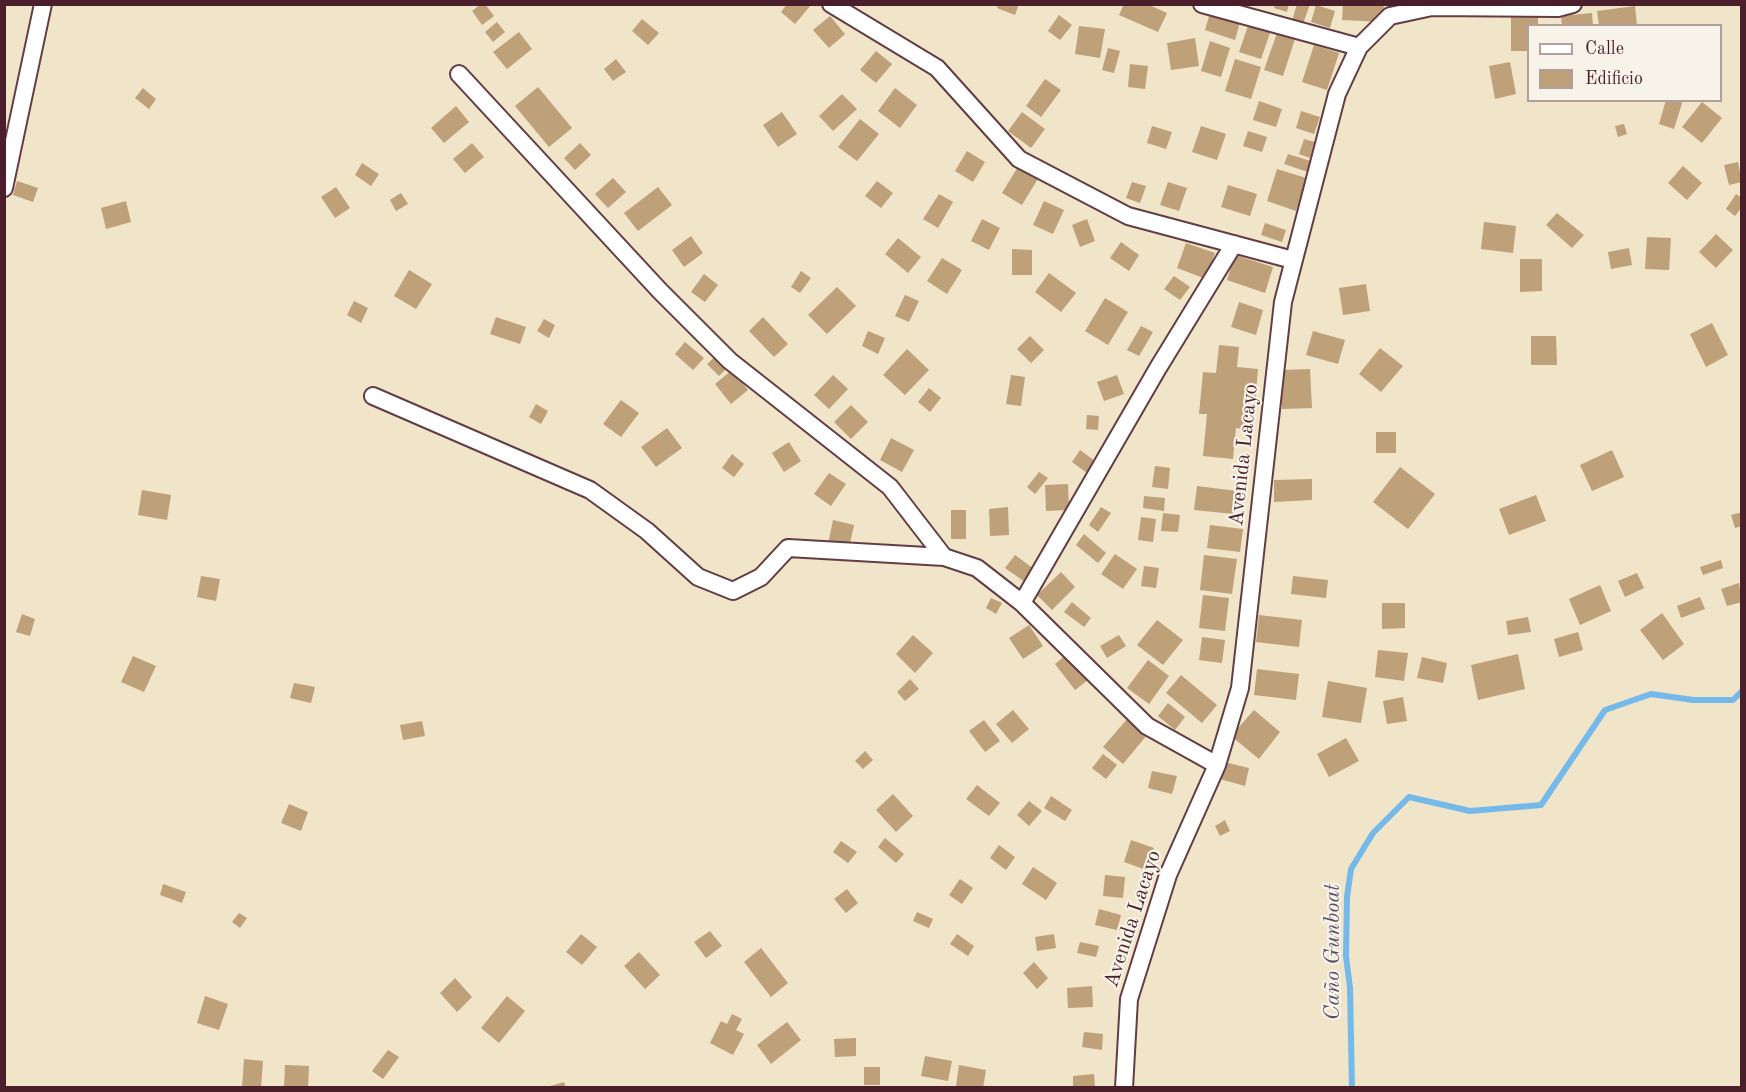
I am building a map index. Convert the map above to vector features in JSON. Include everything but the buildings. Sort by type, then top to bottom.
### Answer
[{"type":"street","points":[[4,188],[44,4]]},
{"type":"street","points":[[831,4],[937,68],[1019,159],[1128,216],[1293,260]]},
{"type":"street","points":[[1202,4],[1359,47]]},
{"type":"street","name":"Avenida Lacayo","points":[[1124,1088],[1129,999],[1168,875],[1217,765],[1240,688],[1283,302],[1337,94],[1359,47],[1390,16],[1432,7],[1558,8],[1573,4]]},
{"type":"street","points":[[459,74],[660,291],[730,361],[890,487],[944,557]]},
{"type":"street","points":[[1022,603],[1158,368],[1234,243]]},
{"type":"street","points":[[373,396],[590,490],[647,531],[698,577],[733,591],[761,577],[788,548],[944,557],[976,568],[1022,603],[1147,726],[1217,765]]},
{"type":"waterway","name":"Caño Gunboat","points":[[1352,1088],[1350,988],[1346,956],[1347,897],[1351,869],[1373,833],[1409,797],[1470,811],[1541,805],[1605,710],[1651,694],[1693,700],[1733,700],[1742,691]]}]
